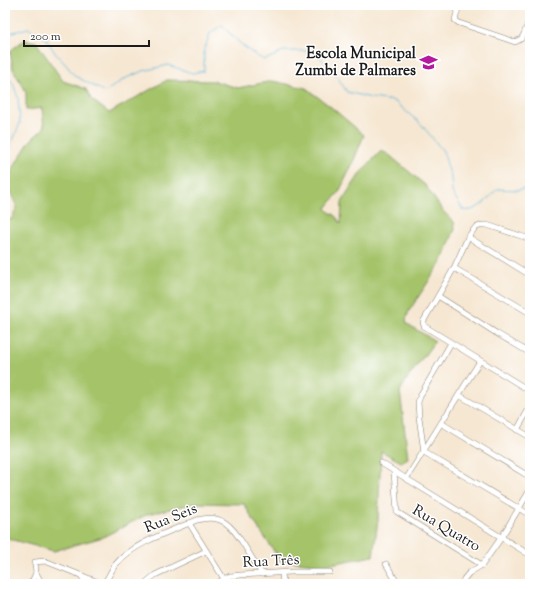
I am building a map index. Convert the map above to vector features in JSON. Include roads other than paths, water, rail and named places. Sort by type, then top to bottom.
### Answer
[{"type":"street","points":[[459,5],[455,20],[459,23],[515,42],[521,39],[530,18]]},
{"type":"street","points":[[530,239],[487,225],[482,225],[475,228],[468,237],[454,268],[423,322],[424,326],[530,390]]},
{"type":"street","points":[[468,237],[530,275]]},
{"type":"street","points":[[454,268],[530,313]]},
{"type":"street","points":[[438,296],[496,333],[530,352]]},
{"type":"street","points":[[424,452],[418,402],[421,394],[451,343]]},
{"type":"street","points":[[406,479],[480,361]]},
{"type":"street","points":[[459,395],[530,437]]},
{"type":"street","points":[[517,430],[530,407]]},
{"type":"street","points":[[442,423],[530,477]]},
{"type":"street","points":[[424,452],[530,515]]},
{"type":"street","points":[[381,463],[530,555]]},
{"type":"street","name":"Rua Quatro","points":[[394,472],[397,512],[482,565]]},
{"type":"street","points":[[462,584],[469,573],[482,565],[501,538],[530,490]]},
{"type":"street","name":"Rua Seis","points":[[103,584],[116,565],[130,551],[143,543],[189,523],[205,518],[214,518],[233,528],[262,574]]},
{"type":"street","points":[[189,523],[224,579]]},
{"type":"street","points":[[144,584],[155,575],[206,551]]},
{"type":"street","points":[[42,584],[36,573],[35,562],[45,560],[103,584]]},
{"type":"street","points":[[386,564],[398,584]]},
{"type":"street","name":"Rua Três","points":[[216,584],[230,576],[330,572]]},
{"type":"street","points":[[31,584],[36,573]]},
{"type":"street","points":[[282,573],[283,584]]},
{"type":"street","points":[[81,575],[86,584]]},
{"type":"waterway","points":[[5,49],[10,33],[28,28],[45,37],[55,53],[75,76],[105,92],[124,79],[143,71],[168,65],[192,73],[204,71],[204,51],[210,33],[222,25],[242,45],[264,60],[283,51],[314,51],[335,73],[347,92],[371,98],[394,101],[421,124],[443,151],[451,177],[452,192],[463,210],[478,207],[497,189],[518,190],[530,187]]},
{"type":"waterway","points":[[5,74],[13,83],[18,98],[20,123],[8,153],[5,154]]},
{"type":"place","name":"Escola Municipal Zumbi de Palmares","points":[[429,63]]}]
